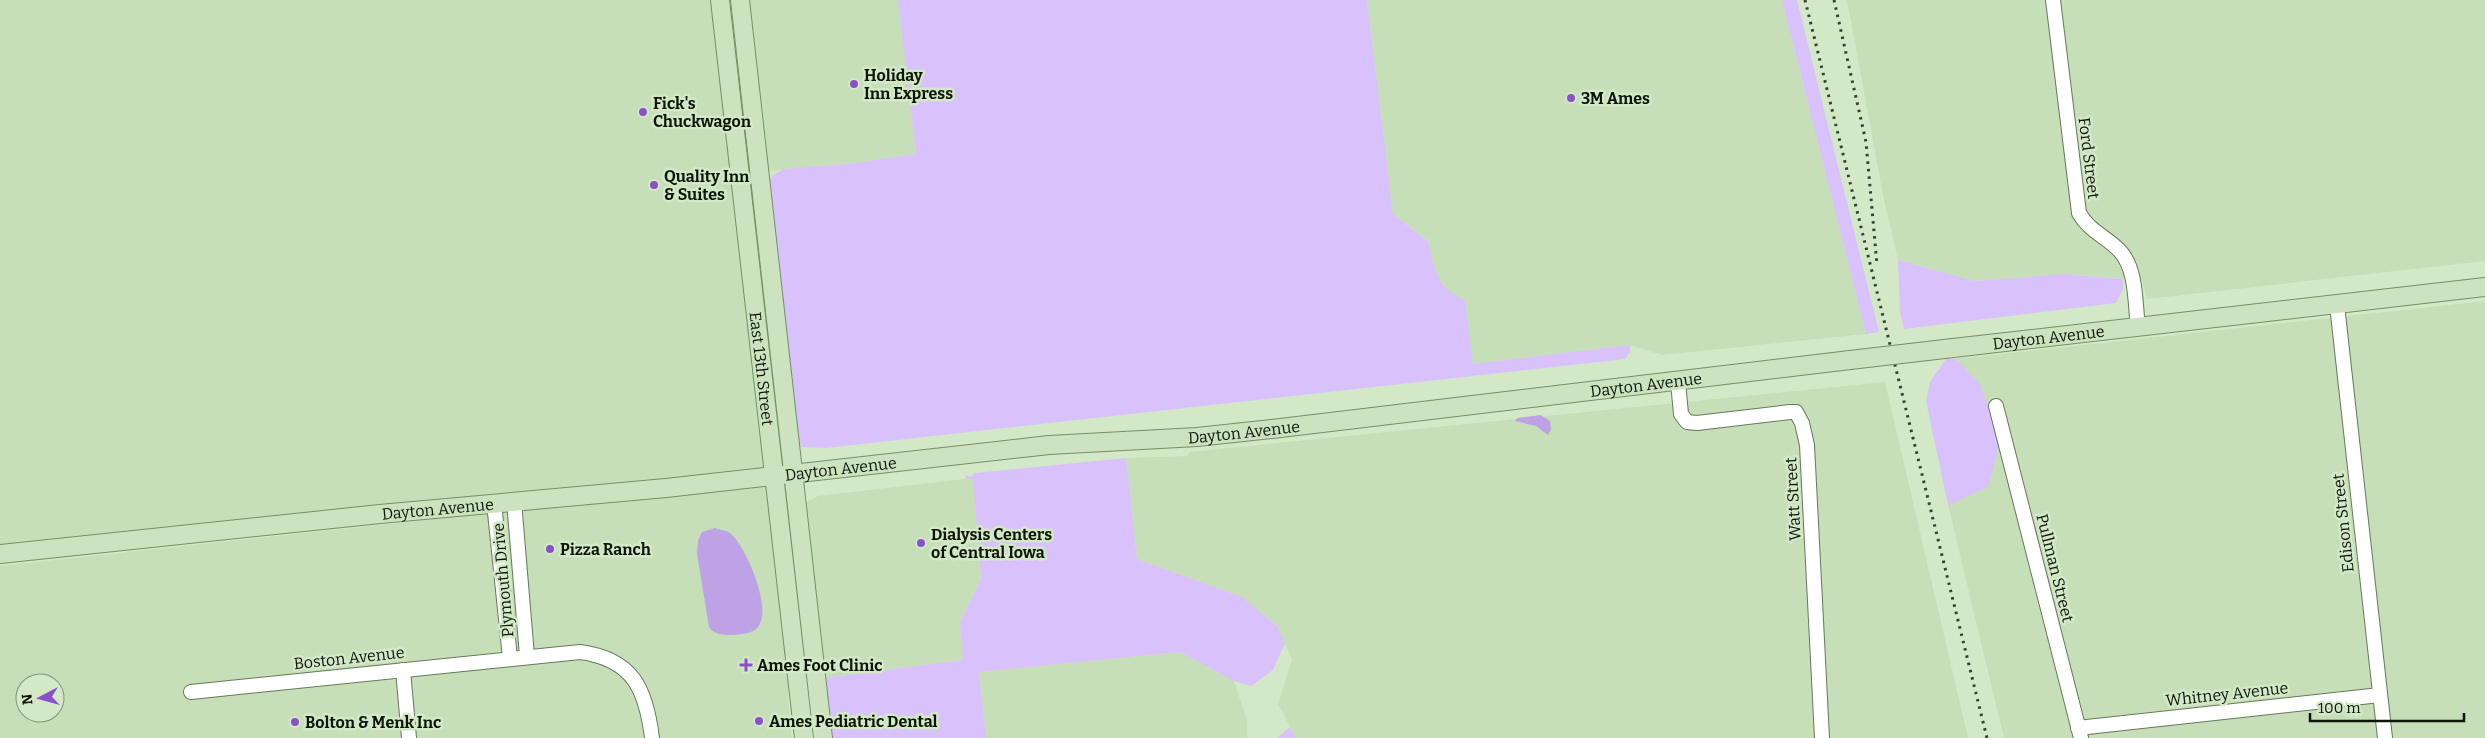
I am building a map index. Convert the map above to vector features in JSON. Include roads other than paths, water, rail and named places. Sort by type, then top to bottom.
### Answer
[{"type":"main road","name":"East 13th Street","points":[[720,0],[804,738]]},
{"type":"main road","name":"East 13th Street","points":[[740,0],[822,738]]},
{"type":"main road","name":"Dayton Avenue","points":[[0,554],[775,476],[1049,445],[1196,437],[1263,430],[2485,287]]},
{"type":"street","name":"Ford Street","points":[[2053,0],[2079,213],[2089,228],[2120,250],[2126,258],[2130,268],[2138,328]]},
{"type":"street","name":"Edison Street","points":[[2336,305],[2385,738]]},
{"type":"street","name":"Watt Street","points":[[1678,382],[1682,414],[1686,422],[1696,423],[1790,412],[1796,412],[1800,416],[1807,445],[1822,738]]},
{"type":"street","name":"Pullman Street","points":[[1996,406],[2079,733]]},
{"type":"street","name":"Plymouth Drive","points":[[514,501],[527,656]]},
{"type":"street","name":"Plymouth Drive","points":[[494,503],[510,658]]},
{"type":"street","name":"Boston Avenue","points":[[192,692],[580,652],[601,656],[617,664],[637,682],[645,698],[652,738]]},
{"type":"street","points":[[403,670],[410,738]]},
{"type":"street","name":"Whitney Avenue","points":[[2079,733],[2380,695]]},
{"type":"railway","points":[[1805,0],[1987,738]]},
{"type":"railway","points":[[1834,0],[1866,142],[1877,265]]},
{"type":"place","name":"Holiday Inn Express","points":[[854,84]]},
{"type":"place","name":"3M Ames","points":[[1571,98]]},
{"type":"place","name":"Fick's Chuckwagon","points":[[643,112]]},
{"type":"place","name":"Quality Inn & Suites","points":[[654,185]]},
{"type":"place","name":"Dialysis Centers of Central Iowa","points":[[921,543]]},
{"type":"place","name":"Pizza Ranch","points":[[550,549]]},
{"type":"place","name":"Ames Foot Clinic","points":[[746,665]]},
{"type":"place","name":"Ames Pediatric Dental","points":[[759,721]]},
{"type":"place","name":"Bolton & Menk Inc","points":[[295,722]]}]
